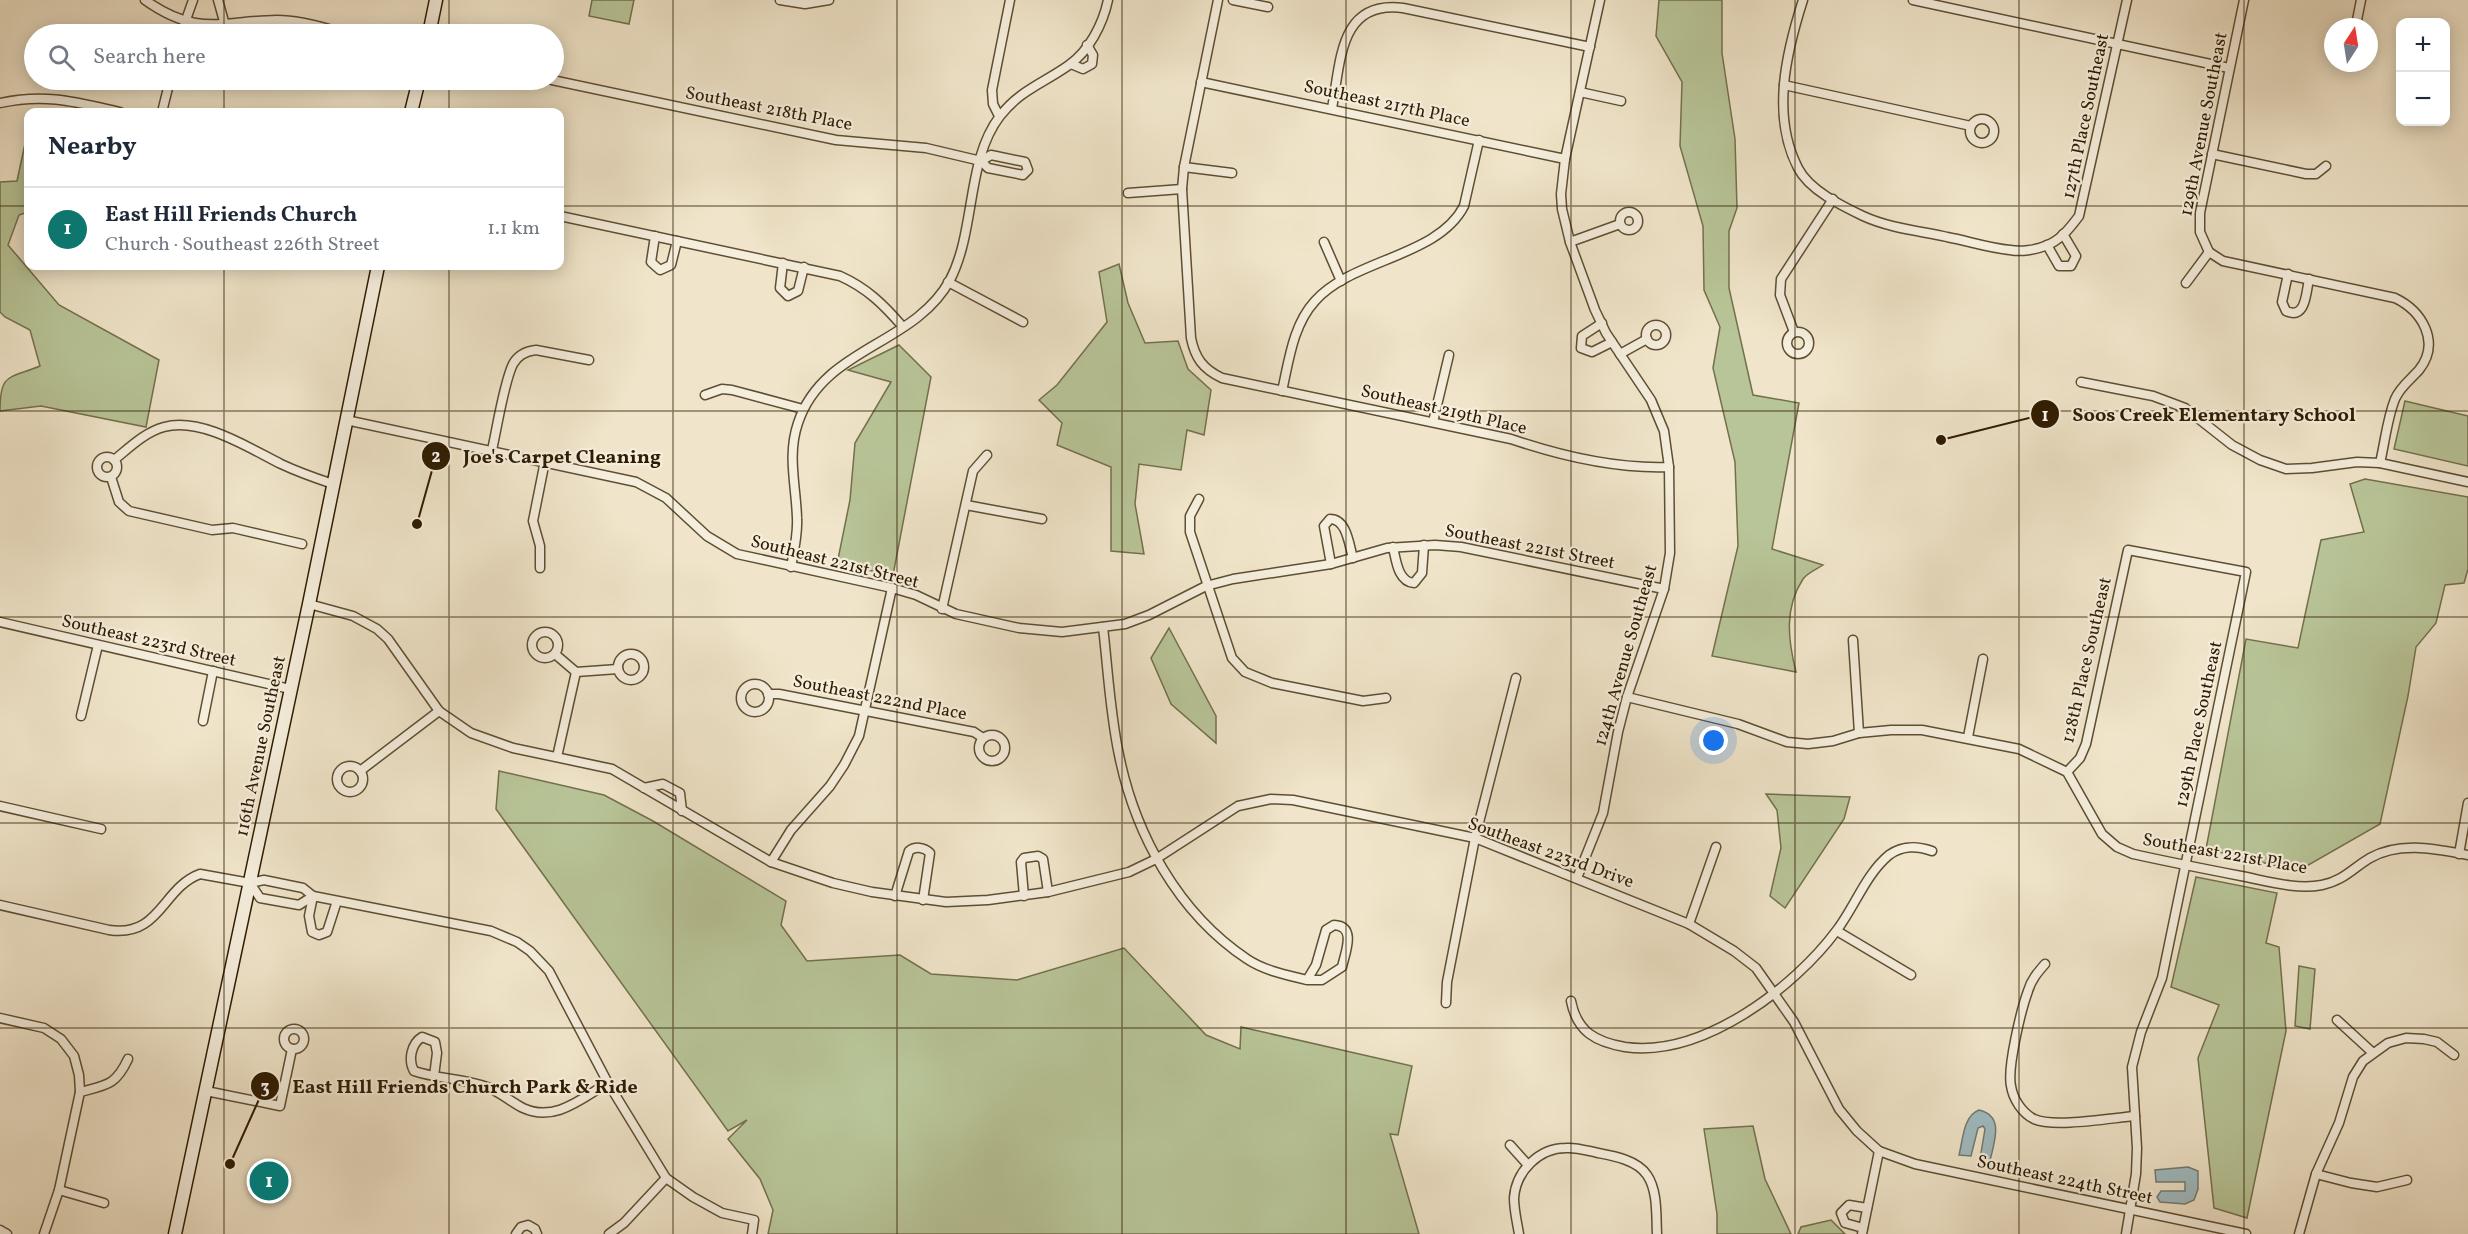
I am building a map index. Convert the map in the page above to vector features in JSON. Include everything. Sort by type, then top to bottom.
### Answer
[{"type":"main road","points":[[431,24],[436,0]]},
{"type":"main road","points":[[412,108],[416,90]]},
{"type":"main road","name":"116th Avenue Southeast","points":[[175,1234],[309,604],[377,270]]},
{"type":"street","points":[[145,0],[159,10],[184,22],[211,24]]},
{"type":"street","points":[[184,22],[193,0]]},
{"type":"street","points":[[218,0],[225,24]]},
{"type":"street","points":[[780,0],[805,4],[829,0]]},
{"type":"street","points":[[999,117],[993,104],[992,90],[1010,0]]},
{"type":"street","points":[[791,567],[797,520],[793,479],[793,441],[803,409],[831,372],[924,312],[948,282],[962,247],[986,141],[999,117],[1026,90],[1071,64],[1087,45],[1100,23],[1108,0]]},
{"type":"street","points":[[1128,193],[1182,189],[1184,167],[1218,0]]},
{"type":"street","points":[[1233,0],[1268,7]]},
{"type":"street","name":"124th Avenue Southeast","points":[[1577,878],[1603,813],[1610,771],[1628,697],[1664,589],[1670,553],[1669,467],[1664,431],[1659,416],[1602,323],[1565,226],[1561,194],[1565,159],[1600,0]]},
{"type":"street","points":[[1803,0],[1793,32],[1784,85],[1785,131],[1799,171],[1814,187],[1864,216],[1914,230],[2011,251],[2030,250],[2060,238],[2076,256],[2071,266],[2060,266],[2047,245]]},
{"type":"street","points":[[1913,0],[2229,68]]},
{"type":"street","name":"127th Place Southeast","points":[[2060,238],[2079,216],[2084,202],[2127,0]]},
{"type":"street","name":"129th Avenue Southeast","points":[[2209,252],[2200,232],[2200,213],[2244,0]]},
{"type":"street","points":[[2357,18],[2361,0]]},
{"type":"street","points":[[1332,108],[1346,38],[1356,21],[1369,10],[1389,6],[1403,8],[1590,47]]},
{"type":"street","points":[[236,24],[279,20],[299,24]]},
{"type":"street","points":[[1071,64],[1083,69],[1092,64],[1093,55],[1087,45]]},
{"type":"street","name":"Southeast 217th Place","points":[[1201,82],[1565,159]]},
{"type":"street","name":"Southeast 218th Place","points":[[564,83],[836,140],[926,148],[981,160]]},
{"type":"street","points":[[1784,85],[1971,126]]},
{"type":"street","points":[[163,108],[168,90]]},
{"type":"street","points":[[1580,92],[1621,101]]},
{"type":"street","points":[[0,103],[28,98],[54,98],[101,108]]},
{"type":"street","points":[[1282,391],[1299,325],[1315,301],[1341,281],[1438,235],[1452,225],[1464,206],[1479,140]]},
{"type":"street","points":[[2212,154],[2306,174],[2316,174],[2326,166]]},
{"type":"street","points":[[991,155],[1025,162],[1028,170],[1023,175],[988,168],[981,160],[991,155]]},
{"type":"street","points":[[1184,167],[1232,173]]},
{"type":"street","name":"Southeast 219th Place","points":[[1182,189],[1191,338],[1198,361],[1213,374],[1222,378],[1511,439],[1538,449],[1625,466],[1669,467]]},
{"type":"street","points":[[1794,332],[1780,295],[1781,279],[1833,199]]},
{"type":"street","points":[[564,217],[840,276],[880,300],[903,327]]},
{"type":"street","points":[[1570,242],[1620,224]]},
{"type":"street","points":[[655,236],[651,262],[660,270],[671,265],[676,241]]},
{"type":"street","points":[[1324,242],[1341,281]]},
{"type":"street","points":[[2186,283],[2209,252],[2223,261],[2395,298],[2409,304],[2426,327],[2430,342],[2420,369],[2402,387],[2396,399],[2380,464]]},
{"type":"street","points":[[783,263],[780,288],[788,296],[798,291],[804,267]]},
{"type":"street","points":[[2288,274],[2283,303],[2286,311],[2292,314],[2302,309],[2309,279]]},
{"type":"street","points":[[948,282],[1023,322]]},
{"type":"street","points":[[1602,323],[1582,336],[1581,348],[1592,352],[1612,342]]},
{"type":"street","points":[[1620,354],[1647,339]]},
{"type":"street","points":[[492,450],[510,372],[522,354],[536,350],[590,360]]},
{"type":"street","points":[[1433,422],[1449,355]]},
{"type":"street","points":[[2081,382],[2152,396],[2185,408],[2232,445],[2260,460],[2286,469],[2357,462],[2380,464],[2468,482]]},
{"type":"street","points":[[705,395],[722,389],[732,390],[803,409]]},
{"type":"street","name":"Southeast 221st Street","points":[[346,420],[636,482],[666,498],[707,536],[737,554],[892,588],[915,595],[956,614],[1042,631],[1125,624],[1149,615],[1206,586],[1261,573],[1331,564],[1392,547],[1424,545],[1461,547],[1664,589]]},
{"type":"street","points":[[114,460],[148,434],[174,425],[186,426],[218,434],[283,465],[333,484]]},
{"type":"street","points":[[942,609],[973,471],[987,455]]},
{"type":"street","points":[[111,477],[101,476],[97,470],[97,464],[104,457],[114,460]]},
{"type":"street","points":[[111,477],[117,469],[114,460]]},
{"type":"street","points":[[540,568],[540,546],[533,521],[545,461]]},
{"type":"street","points":[[111,477],[119,502],[129,511],[212,530],[233,528],[302,544]]},
{"type":"street","points":[[1199,499],[1189,523],[1206,586],[1232,658],[1245,672],[1272,683],[1340,697],[1364,701],[1386,698]]},
{"type":"street","points":[[966,505],[1042,519]]},
{"type":"street","points":[[1331,564],[1324,526],[1330,519],[1336,519],[1343,525],[1353,558]]},
{"type":"street","name":"Southeast 221st Street","points":[[1392,547],[1401,577],[1408,583],[1414,583],[1422,573],[1424,545]]},
{"type":"street","name":"128th Place Southeast","points":[[2067,772],[2080,758],[2085,744],[2128,550],[2246,572]]},
{"type":"street","name":"129th Place Southeast","points":[[2126,1234],[2136,1174],[2132,1067],[2136,1046],[2162,978],[2246,572]]},
{"type":"street","points":[[771,862],[791,830],[823,794],[844,765],[859,736],[892,588]]},
{"type":"street","name":"Southeast 223rd Drive","points":[[309,604],[353,616],[377,629],[388,639],[438,711],[471,733],[513,748],[612,770],[771,862],[833,883],[895,896],[923,900],[977,901],[1048,892],[1128,872],[1156,859],[1226,813],[1250,802],[1271,799],[1293,800],[1475,838],[1689,924],[1734,951],[1756,968],[1794,1022],[1839,1109],[1857,1131],[1879,1151]]},
{"type":"street","name":"Southeast 223rd Street","points":[[0,622],[290,689]]},
{"type":"street","points":[[1103,627],[1118,753],[1136,814],[1156,859],[1191,908],[1213,931],[1248,959],[1280,973],[1308,980],[1322,980],[1342,967],[1348,940],[1343,927],[1334,925],[1326,930],[1316,965],[1308,980]]},
{"type":"street","points":[[1852,640],[1859,733]]},
{"type":"street","points":[[81,716],[98,645]]},
{"type":"street","points":[[555,654],[576,672],[618,669]]},
{"type":"street","points":[[1968,737],[1983,659]]},
{"type":"street","points":[[203,721],[213,671]]},
{"type":"street","points":[[557,757],[576,672]]},
{"type":"street","points":[[1446,1002],[1447,982],[1475,838],[1516,678]]},
{"type":"street","name":"Southeast 222nd Place","points":[[768,694],[779,694],[974,732],[983,738]]},
{"type":"street","points":[[1628,697],[1738,724],[1787,742],[1808,744],[1833,741],[1859,733],[1891,730],[1922,730],[1968,737],[2019,748],[2067,772]]},
{"type":"street","points":[[360,771],[438,711]]},
{"type":"street","name":"Southeast 221st Place","points":[[2067,772],[2096,826],[2116,847],[2133,854],[2185,865],[2287,885],[2306,886],[2323,885],[2339,879],[2354,871],[2368,859],[2400,847],[2464,854]]},
{"type":"street","name":"Southeast 223rd Drive","points":[[644,788],[663,784],[680,793],[682,812]]},
{"type":"street","points":[[2464,854],[2468,803]]},
{"type":"street","points":[[0,806],[101,829]]},
{"type":"street","points":[[895,896],[909,851],[915,847],[926,849],[930,853],[923,900]]},
{"type":"street","points":[[1689,924],[1716,847]]},
{"type":"street","points":[[1571,1001],[1577,1022],[1584,1030],[1601,1040],[1638,1048],[1662,1046],[1713,1031],[1760,1003],[1797,973],[1837,931],[1877,866],[1890,855],[1905,848],[1919,847],[1932,852]]},
{"type":"street","points":[[1024,896],[1021,862],[1024,858],[1038,856],[1043,859],[1048,892]]},
{"type":"street","points":[[0,905],[126,932],[150,921],[194,876],[206,874],[250,883],[264,880],[303,888],[313,896],[491,931],[517,942],[530,951],[549,971],[608,1083],[666,1178],[693,1197],[722,1213],[754,1220],[752,1234]]},
{"type":"street","points":[[250,883],[260,898],[299,905],[313,896]]},
{"type":"street","points":[[313,896],[309,924],[315,934],[324,934],[330,928],[337,901]]},
{"type":"street","points":[[1837,931],[1911,975]]},
{"type":"street","points":[[2045,964],[2034,976],[2028,991],[2010,1070],[2010,1085],[2015,1100],[2032,1118],[2047,1123],[2135,1116]]},
{"type":"street","points":[[0,1018],[44,1028],[62,1039],[74,1056],[80,1092],[58,1190],[44,1234]]},
{"type":"street","points":[[2337,1020],[2373,1053]]},
{"type":"street","points":[[434,1076],[437,1053],[435,1042],[422,1037],[414,1045],[410,1063],[414,1071],[434,1076],[488,1088],[533,1112],[548,1113],[562,1110],[608,1083]]},
{"type":"street","points":[[2299,1234],[2316,1174],[2339,1123],[2353,1077],[2363,1061],[2388,1043],[2406,1038],[2437,1042],[2454,1055]]},
{"type":"street","points":[[206,1091],[280,1106],[292,1049]]},
{"type":"street","points":[[80,1092],[110,1085],[121,1074],[128,1059]]},
{"type":"street","points":[[1510,1145],[1528,1165]]},
{"type":"street","points":[[1519,1234],[1514,1210],[1514,1194],[1518,1182],[1535,1158],[1550,1151],[1566,1148],[1614,1156],[1633,1163],[1647,1175],[1654,1196],[1657,1234]]},
{"type":"street","points":[[1867,1208],[1849,1205],[1841,1213],[1845,1223],[1863,1231],[1879,1151]]},
{"type":"street","name":"Southeast 224th Street","points":[[1879,1151],[1915,1164],[2246,1234]]},
{"type":"street","points":[[2316,1174],[2351,1184],[2377,1187],[2407,1180]]},
{"type":"street","points":[[610,1234],[624,1223],[666,1178]]},
{"type":"street","points":[[58,1190],[104,1203]]},
{"type":"street","points":[[516,1234],[521,1227],[528,1225],[535,1229],[537,1234]]},
{"type":"street","points":[[0,1230],[7,1234]]},
{"type":"green space","points":[[592,0],[634,0],[629,24],[589,16]]},
{"type":"green space","points":[[1659,0],[1722,0],[1722,53],[1735,139],[1737,208],[1729,231],[1729,288],[1753,395],[1799,403],[1772,549],[1823,565],[1805,577],[1793,601],[1789,624],[1796,672],[1712,656],[1738,546],[1735,462],[1713,368],[1720,327],[1704,290],[1703,226],[1680,146],[1682,82],[1656,36]]},
{"type":"green space","points":[[24,149],[24,213],[19,215],[8,245],[24,264],[24,270],[29,270],[59,305],[159,360],[146,427],[41,406],[0,411],[0,398],[4,383],[14,376],[40,366],[30,330],[0,312],[0,182],[17,181]]},
{"type":"green space","points":[[1119,264],[1128,303],[1145,343],[1178,341],[1188,369],[1211,390],[1204,435],[1187,430],[1181,470],[1139,464],[1135,504],[1144,554],[1111,551],[1111,467],[1057,445],[1062,423],[1039,400],[1057,385],[1107,322],[1099,272]]},
{"type":"green space","points":[[899,345],[931,377],[893,575],[837,564],[850,500],[855,443],[891,382],[848,370]]},
{"type":"green space","points":[[2405,401],[2468,416],[2468,466],[2394,449]]},
{"type":"green space","points":[[2365,479],[2468,497],[2468,569],[2464,583],[2445,585],[2436,623],[2416,647],[2408,696],[2380,824],[2298,871],[2206,849],[2246,639],[2298,648],[2321,540],[2364,532],[2350,484]]},
{"type":"green space","points":[[1169,628],[1216,716],[1216,743],[1171,704],[1151,658]]},
{"type":"green space","points":[[499,771],[604,795],[653,821],[786,901],[781,925],[807,961],[900,955],[931,974],[1017,980],[1124,948],[1206,1035],[1240,1049],[1241,1027],[1412,1066],[1398,1135],[1390,1134],[1419,1234],[768,1234],[773,1210],[760,1179],[728,1139],[747,1120],[728,1131],[496,809]]},
{"type":"green space","points":[[1766,794],[1850,797],[1844,819],[1785,908],[1770,896],[1781,848],[1777,810]]},
{"type":"green space","points":[[2196,877],[2277,893],[2266,943],[2279,947],[2286,1031],[2247,1218],[2214,1208],[2198,1058],[2219,1005],[2171,987]]},
{"type":"green space","points":[[2299,966],[2315,969],[2310,1029],[2295,1026]]},
{"type":"green space","points":[[1753,1126],[1765,1179],[1791,1234],[1717,1234],[1717,1214],[1704,1129]]},
{"type":"green space","points":[[1831,1220],[1845,1234],[1798,1234],[1801,1227]]},
{"type":"water","points":[[1979,1110],[1987,1113],[1995,1124],[1996,1131],[1990,1161],[1980,1159],[1985,1129],[1983,1126],[1978,1128],[1971,1156],[1959,1155],[1967,1123],[1970,1117]]},
{"type":"water","points":[[2188,1167],[2198,1171],[2198,1189],[2194,1200],[2185,1204],[2160,1202],[2157,1197],[2161,1191],[2185,1191],[2185,1182],[2156,1182],[2155,1170]]},
{"type":"place","name":"Soos Creek Elementary School","points":[[1941,440]]},
{"type":"place","name":"Joe's Carpet Cleaning","points":[[417,524]]},
{"type":"place","name":"East Hill Friends Church Park & Ride","points":[[230,1164]]},
{"type":"place","name":"East Hill Friends Church","points":[[269,1181]]}]
